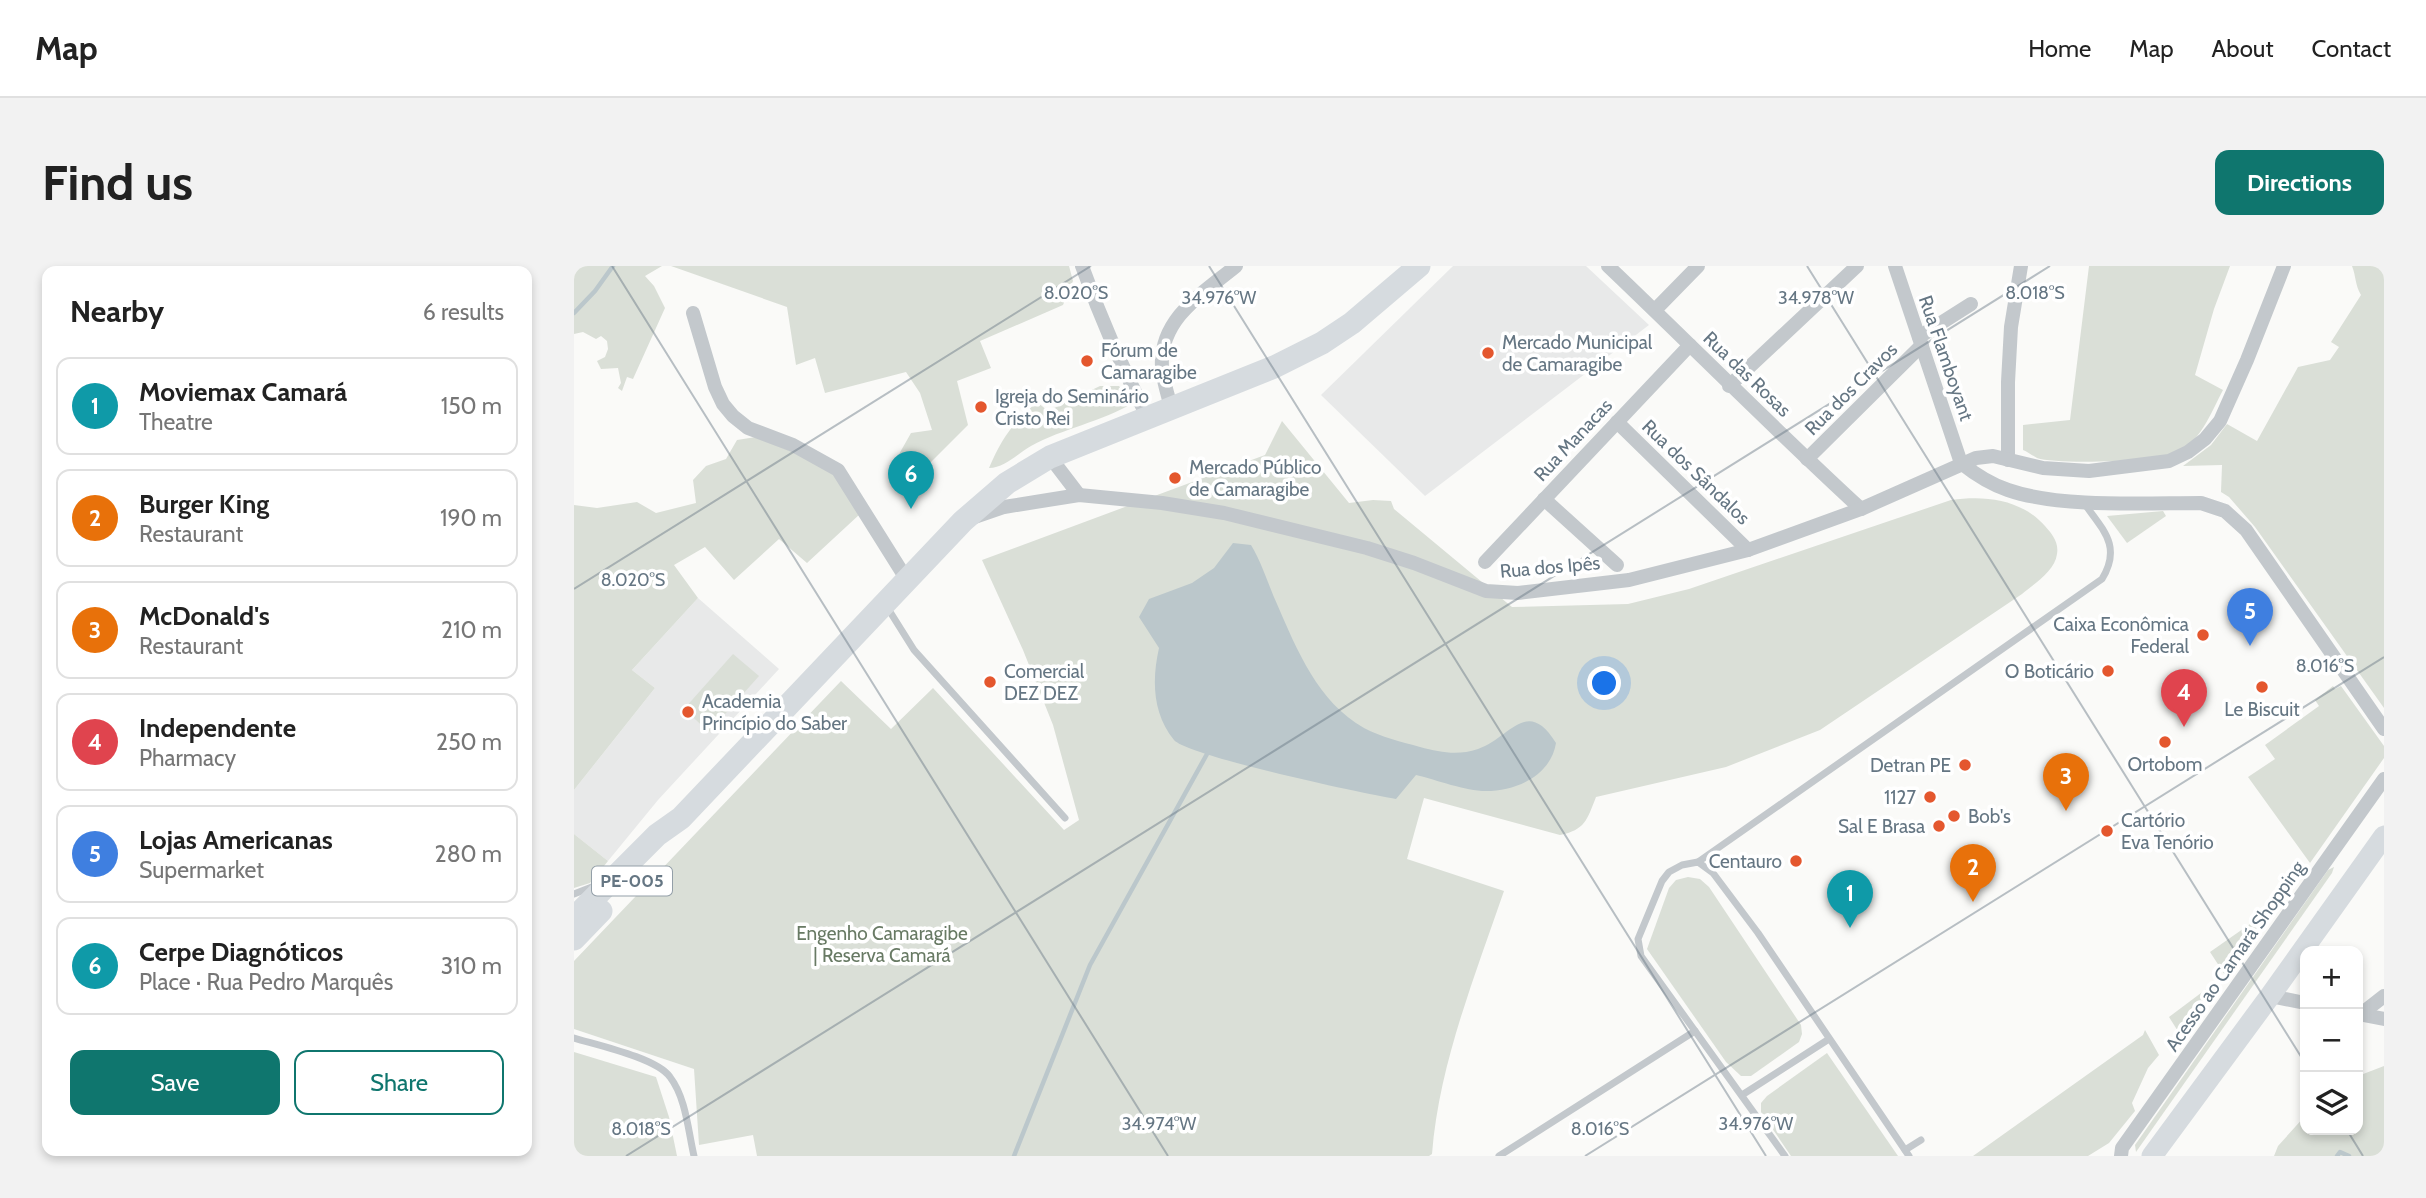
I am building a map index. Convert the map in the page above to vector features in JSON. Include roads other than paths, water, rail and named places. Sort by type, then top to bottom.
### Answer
[{"type":"main road","name":"PE-005","points":[[574,918],[657,835],[681,818],[963,521],[1007,483],[1050,457],[1172,410],[1274,367],[1322,343],[1352,323],[1419,266]]},
{"type":"main road","name":"PE-005","points":[[574,939],[669,844],[681,818]]},
{"type":"street","points":[[1082,266],[1116,355],[1149,418]]},
{"type":"street","points":[[1172,410],[1162,368],[1163,342],[1172,324],[1186,308],[1236,266]]},
{"type":"street","name":"Rua das Rosas","points":[[1608,266],[1729,386],[1861,509]]},
{"type":"street","points":[[1655,310],[1698,266]]},
{"type":"street","points":[[1729,386],[1857,266]]},
{"type":"street","name":"Rua Flamboyant","points":[[1895,266],[1961,463]]},
{"type":"street","points":[[2008,460],[2011,327],[2021,266]]},
{"type":"street","name":"Rua dos Ipês","points":[[963,521],[1004,507],[1079,495],[1162,503],[1224,513],[1367,548],[1486,591],[1518,593],[1647,576],[1748,550],[1861,509],[1976,458],[1993,456],[2043,468],[2089,471],[2169,461],[2188,452],[2205,439],[2220,421],[2284,266]]},
{"type":"street","name":"Rua dos Cravos","points":[[1807,459],[1920,341],[1971,304]]},
{"type":"street","points":[[693,313],[715,387],[723,404],[748,428],[793,445],[838,470],[907,580]]},
{"type":"street","name":"Rua Manacas","points":[[1485,562],[1690,345]]},
{"type":"street","name":"Rua dos Sândalos","points":[[1617,422],[1748,550]]},
{"type":"street","points":[[1050,457],[1079,495]]},
{"type":"street","points":[[1961,463],[1982,479],[2008,490],[2042,499],[2201,503],[2225,512],[2246,530],[2384,729]]},
{"type":"street","name":"Rua dos Ipês","points":[[1544,499],[1617,565]]},
{"type":"street","name":"Acesso ao Camará Shopping","points":[[2118,1153],[2384,779]]},
{"type":"street","points":[[2152,1156],[2384,836]]},
{"type":"street","points":[[2270,996],[2300,1002]]},
{"type":"street","points":[[2363,1012],[2384,996]]},
{"type":"street","points":[[2363,1015],[2384,1019]]},
{"type":"lane","points":[[1785,1156],[1650,971],[1642,956],[1638,939],[1654,898],[1669,872],[1682,865],[1698,862],[2102,579],[2110,565],[2112,551],[2107,536],[2083,501]]},
{"type":"lane","points":[[885,603],[914,650],[1065,818]]},
{"type":"lane","points":[[1698,862],[1713,873],[1751,923],[1907,1153],[1920,1139]]},
{"type":"lane","points":[[574,894],[614,879]]},
{"type":"lane","points":[[1499,1156],[1695,1031]]},
{"type":"lane","points":[[574,1038],[652,1063],[669,1074],[677,1087],[683,1106],[694,1156]]},
{"type":"lane","points":[[1742,1095],[1829,1038]]},
{"type":"waterway","points":[[574,313],[595,291],[613,266]]},
{"type":"waterway","points":[[1014,1156],[1090,965],[1207,754]]},
{"type":"waterway","points":[[2337,1156],[2340,1152],[2349,1156]]},
{"type":"place","name":"Mercado Municipal de Camaragibe","points":[[1488,353]]},
{"type":"place","name":"Fórum de Camaragibe","points":[[1087,361]]},
{"type":"place","name":"Igreja do Seminário Cristo Rei","points":[[981,407]]},
{"type":"place","name":"Mercado Público de Camaragibe","points":[[1175,478]]},
{"type":"place","name":"Cerpe Diagnóticos","points":[[911,509]]},
{"type":"place","name":"Caixa Econômica Federal","points":[[2203,635]]},
{"type":"place","name":"Lojas Americanas","points":[[2250,646]]},
{"type":"place","name":"O Boticário","points":[[2108,671]]},
{"type":"place","name":"Comercial DEZ DEZ","points":[[990,682]]},
{"type":"place","name":"Le Biscuit","points":[[2262,687]]},
{"type":"place","name":"Academia Princípio do Saber","points":[[688,712]]},
{"type":"place","name":"Independente","points":[[2184,727]]},
{"type":"place","name":"Ortobom","points":[[2165,742]]},
{"type":"place","name":"Detran PE","points":[[1965,765]]},
{"type":"place","name":"1127","points":[[1930,797]]},
{"type":"place","name":"McDonald's","points":[[2066,811]]},
{"type":"place","name":"Bob's","points":[[1954,816]]},
{"type":"place","name":"Sal E Brasa","points":[[1939,826]]},
{"type":"place","name":"Cartório Eva Tenório","points":[[2107,831]]},
{"type":"place","name":"Centauro","points":[[1796,861]]},
{"type":"place","name":"Burger King","points":[[1973,902]]},
{"type":"place","name":"Moviemax Camará","points":[[1850,928]]},
{"type":"park label","name":"Engenho Camaragibe | Reserva Camará","points":[[882,944]]}]
